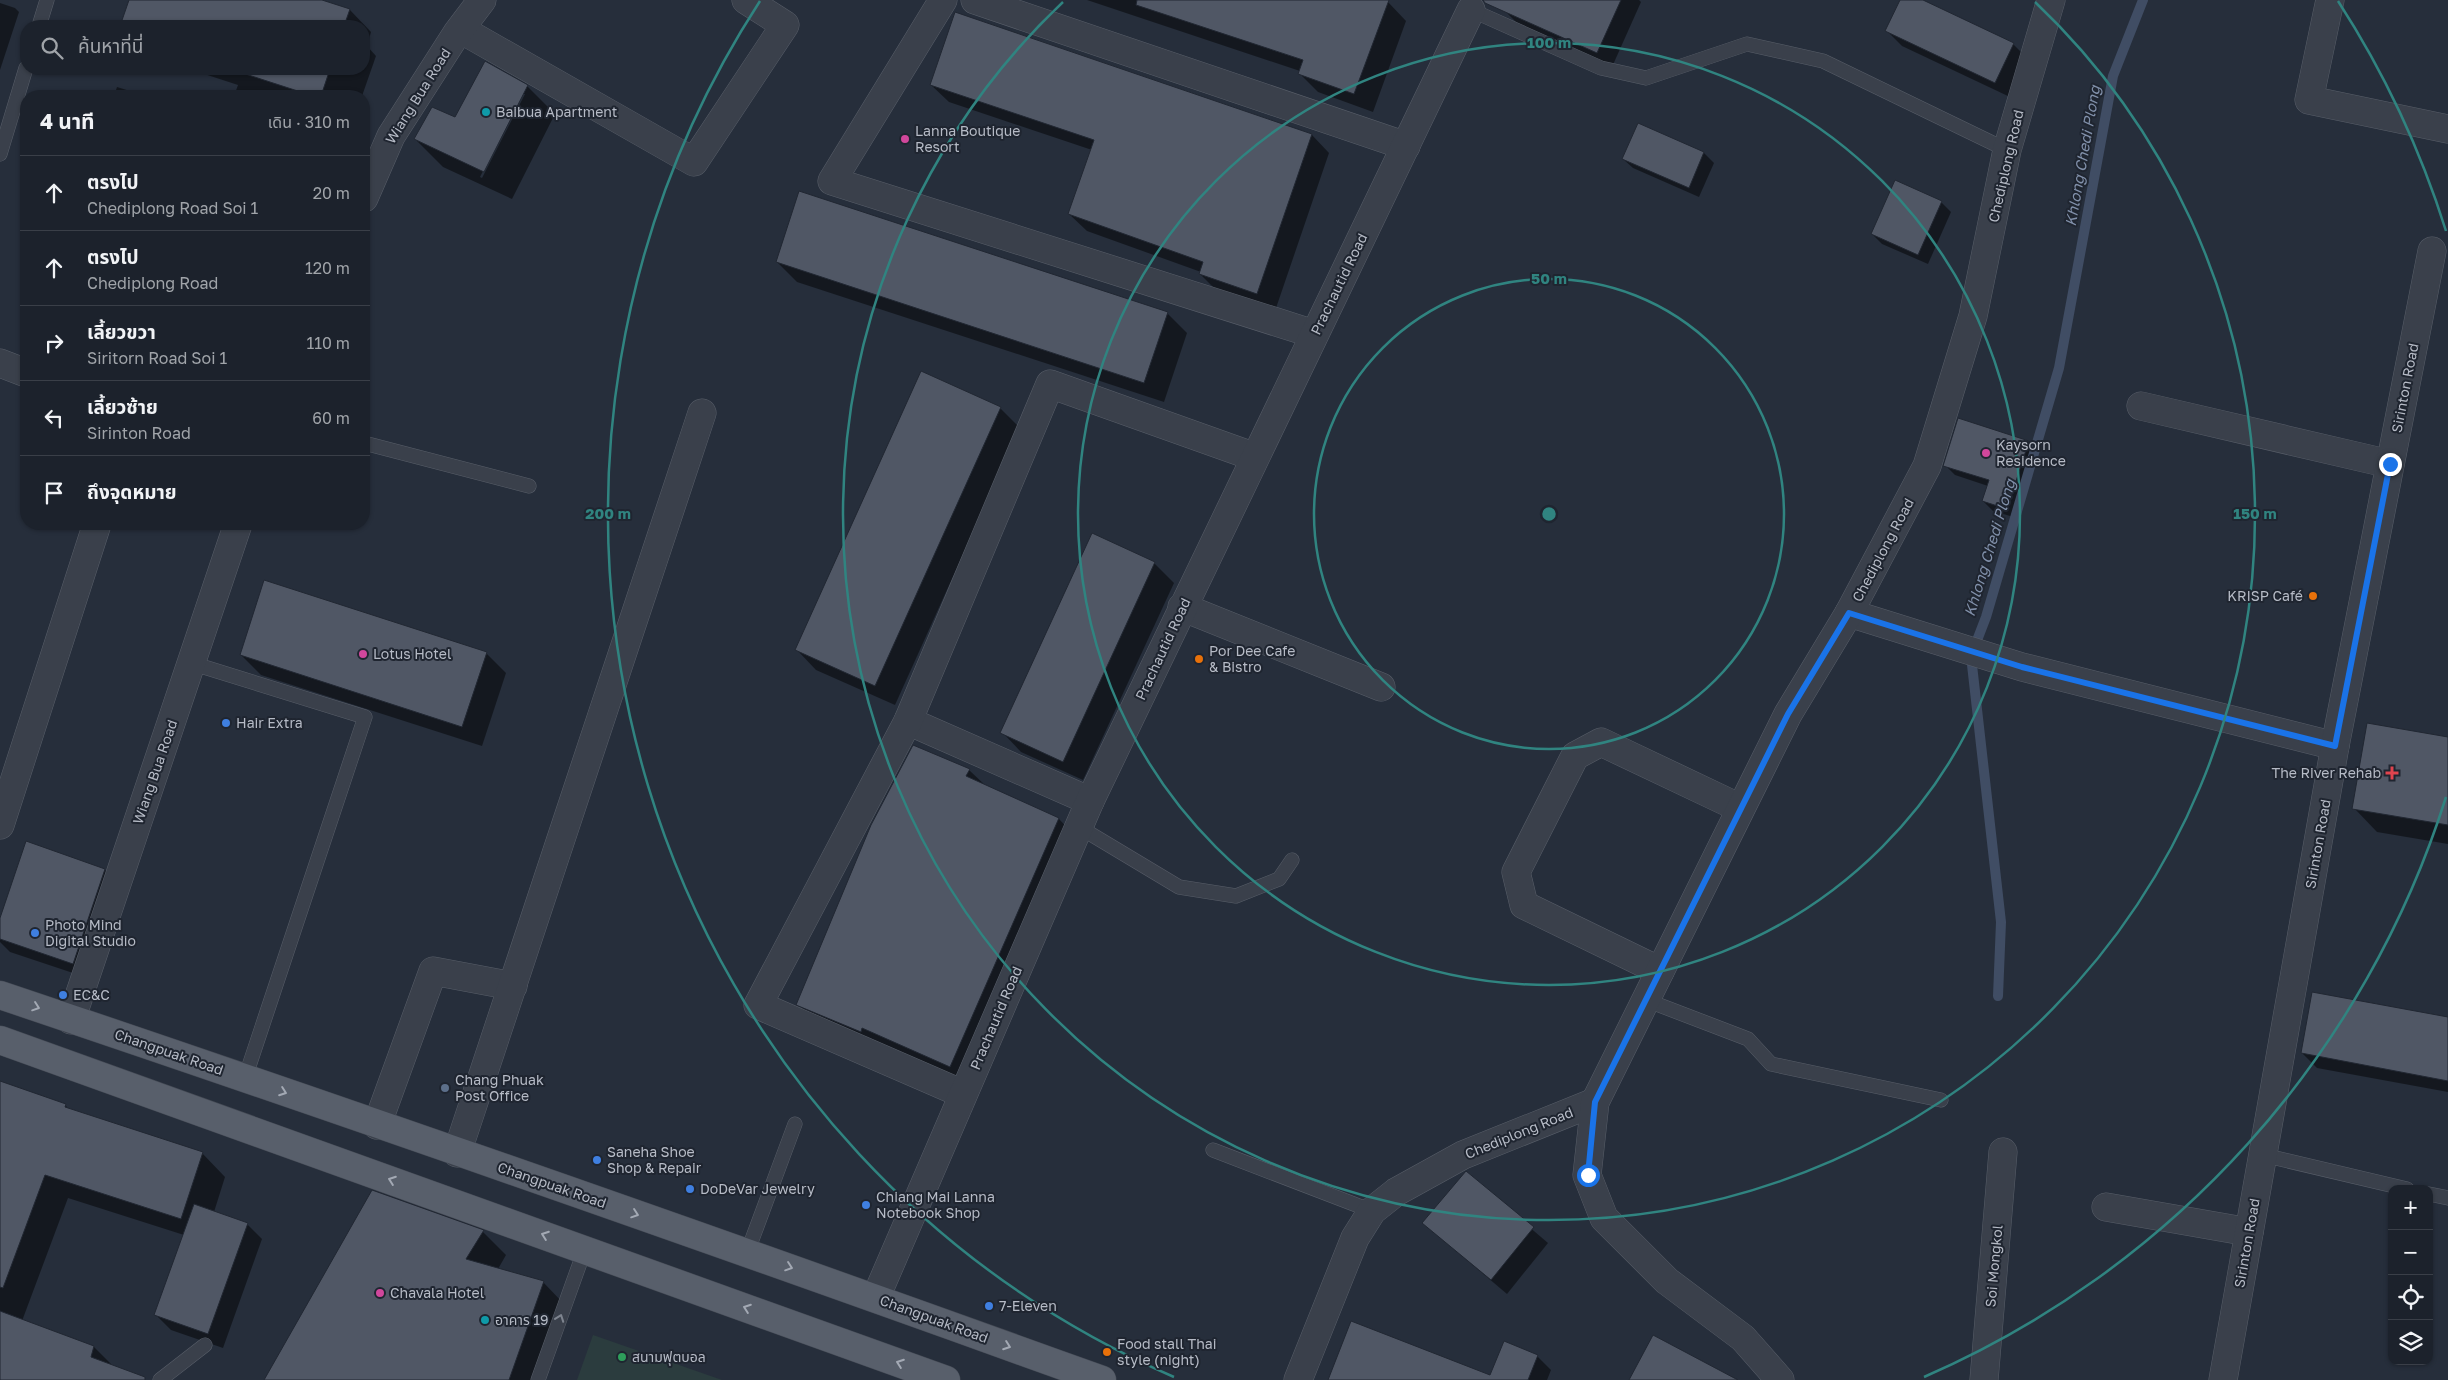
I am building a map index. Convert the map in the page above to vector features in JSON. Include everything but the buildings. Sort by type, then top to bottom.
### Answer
[{"type":"main road","name":"Changpuak Road","points":[[0,995],[876,1297],[1102,1380]]},
{"type":"main road","points":[[0,1040],[946,1380]]},
{"type":"street","name":"Wiang Bua Road","points":[[370,184],[391,136],[457,33],[462,30],[482,0]]},
{"type":"street","points":[[462,30],[694,162],[785,25],[746,0]]},
{"type":"street","points":[[943,0],[832,181],[1314,334]]},
{"type":"street","points":[[975,0],[1406,146]]},
{"type":"street","name":"Chediplong Road","points":[[1298,1380],[1355,1238],[1372,1211],[1396,1192],[1463,1155],[1595,1102],[1788,714],[1849,613],[1928,466],[1973,316],[2007,150],[2051,0]]},
{"type":"street","points":[[2330,0],[2310,100],[2448,129]]},
{"type":"street","name":"Prachautid Road","points":[[876,1297],[1090,801],[1471,10]]},
{"type":"street","name":"Sirinton Road","points":[[2223,1380],[2335,746],[2432,251]]},
{"type":"street","points":[[0,363],[20,371]]},
{"type":"street","points":[[963,1094],[758,1005],[908,721],[1050,384],[1255,457]]},
{"type":"street","points":[[2141,406],[2390,464]]},
{"type":"street","points":[[457,1153],[702,413]]},
{"type":"street","points":[[0,825],[96,530]]},
{"type":"street","name":"Wiang Bua Road","points":[[71,1020],[236,530]]},
{"type":"street","points":[[1182,607],[1380,687]]},
{"type":"street","points":[[1849,613],[1993,658],[2335,746]]},
{"type":"street","points":[[908,721],[1090,801]]},
{"type":"street","points":[[1660,970],[1524,905],[1516,872],[1575,756],[1601,742],[1740,808]]},
{"type":"street","points":[[377,1125],[433,971],[513,986]]},
{"type":"street","points":[[1595,1102],[1588,1175],[1604,1218],[1667,1281],[1743,1338],[1780,1380]]},
{"type":"street","name":"Soi Mongkol","points":[[1984,1380],[2003,1152]]},
{"type":"street","points":[[2106,1207],[2249,1232]]},
{"type":"lane","points":[[41,20],[47,0]]},
{"type":"lane","points":[[1471,10],[1601,68],[1646,78],[1747,44],[1823,61],[2007,150]]},
{"type":"lane","points":[[0,154],[24,75]]},
{"type":"lane","points":[[370,445],[529,486]]},
{"type":"lane","points":[[192,663],[366,717],[245,1078]]},
{"type":"lane","points":[[1079,827],[1179,887],[1236,896],[1279,879],[1292,860]]},
{"type":"lane","points":[[1646,1000],[1748,1040],[1770,1064],[1941,1100]]},
{"type":"lane","points":[[747,1253],[795,1124]]},
{"type":"lane","points":[[1213,1150],[1372,1211]]},
{"type":"lane","points":[[2263,1155],[2390,1185]]},
{"type":"lane","points":[[2433,1195],[2448,1198]]},
{"type":"lane","points":[[538,1380],[585,1249]]},
{"type":"lane","points":[[160,1380],[205,1345]]},
{"type":"shaded area","name":"สนามฟุตบอล","points":[[593,1335],[722,1380],[577,1380]]},
{"type":"waterway","name":"Khlong Chedi Plong","points":[[1998,996],[2001,922],[1971,656],[1986,617],[2059,368],[2113,76],[2143,0]]},
{"type":"place","name":"Baibua Apartment","points":[[486,112]]},
{"type":"place","name":"Lanna Boutique Resort","points":[[905,139]]},
{"type":"place","name":"Kaysorn Residence","points":[[1986,453]]},
{"type":"place","name":"KRISP Café","points":[[2313,596]]},
{"type":"place","name":"Lotus Hotel","points":[[363,654]]},
{"type":"place","name":"Por Dee Cafe & Bistro","points":[[1199,659]]},
{"type":"place","name":"Hair Extra","points":[[226,723]]},
{"type":"place","name":"The River Rehab","points":[[2392,773]]},
{"type":"place","name":"Photo Mind Digital Studio","points":[[35,933]]},
{"type":"place","name":"EC&C","points":[[63,995]]},
{"type":"place","name":"Chang Phuak Post Office","points":[[445,1088]]},
{"type":"place","name":"Saneha Shoe Shop & Repair","points":[[597,1160]]},
{"type":"place","name":"DoDeVar Jewelry","points":[[690,1189]]},
{"type":"place","name":"Chiang Mai Lanna Notebook Shop","points":[[866,1205]]},
{"type":"place","name":"Chavala Hotel","points":[[380,1293]]},
{"type":"place","name":"7-Eleven","points":[[989,1306]]},
{"type":"place","name":"อาคาร 19","points":[[485,1320]]},
{"type":"place","name":"Food stall Thai style (night)","points":[[1107,1352]]},
{"type":"place","name":"สนามฟุตบอล","points":[[622,1357]]},
{"type":"route","points":[[1588,1175],[1595,1102],[1788,714],[1849,613],[2022,667],[2335,746],[2390,464]]}]
